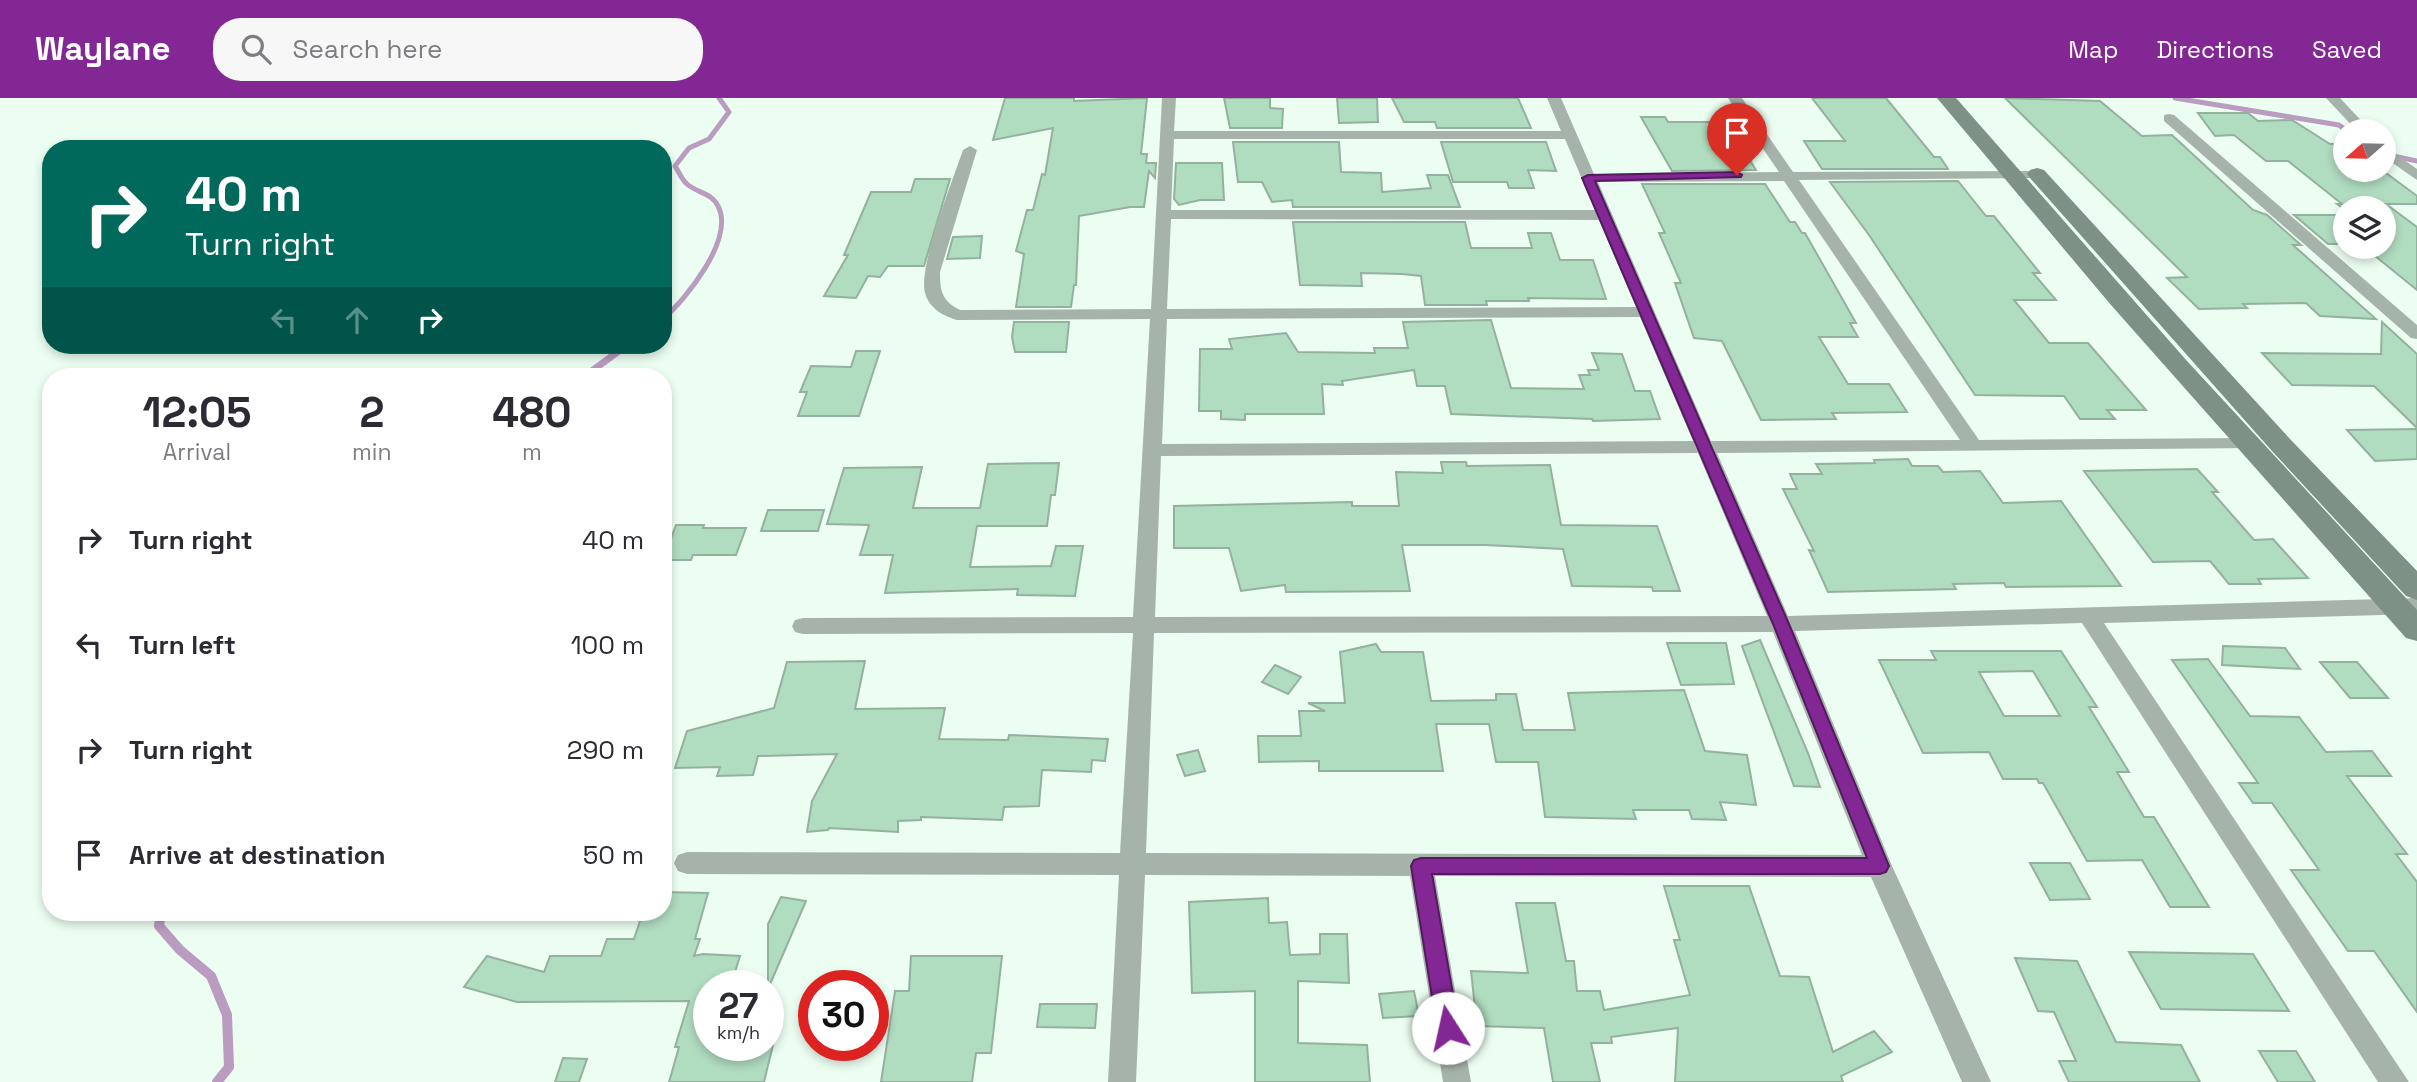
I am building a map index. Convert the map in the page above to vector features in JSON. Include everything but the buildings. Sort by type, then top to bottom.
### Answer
[{"type":"street","points":[[1122,1082],[1169,98]]},
{"type":"street","points":[[1554,98],[1781,624],[1880,866],[1977,1082]]},
{"type":"street","points":[[1735,98],[1973,445]]},
{"type":"street","points":[[1946,98],[2009,174],[2248,444],[2407,607],[2417,630]]},
{"type":"street","points":[[1969,98],[2281,445],[2417,589]]},
{"type":"street","points":[[2333,98],[2353,119]]},
{"type":"street","points":[[2169,118],[2417,334]]},
{"type":"street","points":[[1167,135],[1571,135]]},
{"type":"street","points":[[970,150],[932,272],[931,292],[935,302],[957,315],[1646,313]]},
{"type":"street","points":[[2396,159],[2417,176]]},
{"type":"street","points":[[1588,178],[1787,174],[2036,174]]},
{"type":"street","points":[[1164,214],[1604,215]]},
{"type":"street","points":[[1152,450],[2248,444]]},
{"type":"street","points":[[803,626],[1781,624],[2407,607]]},
{"type":"street","points":[[2088,616],[2395,1082]]},
{"type":"street","points":[[687,863],[1880,866]]},
{"type":"street","points":[[1421,866],[1457,1082]]},
{"type":"waterway","points":[[672,311],[706,267],[720,235],[718,206],[708,196],[687,184],[675,166],[689,148],[709,139],[729,112],[719,98]]},
{"type":"waterway","points":[[2175,98],[2333,124]]},
{"type":"waterway","points":[[2396,157],[2417,161]]},
{"type":"waterway","points":[[596,368],[615,354]]},
{"type":"waterway","points":[[160,921],[159,926],[180,950],[211,976],[227,1015],[229,1067],[217,1082]]},
{"type":"route","points":[[1448,1028],[1421,866],[1880,866],[1781,624],[1588,178],[1737,175]]}]
